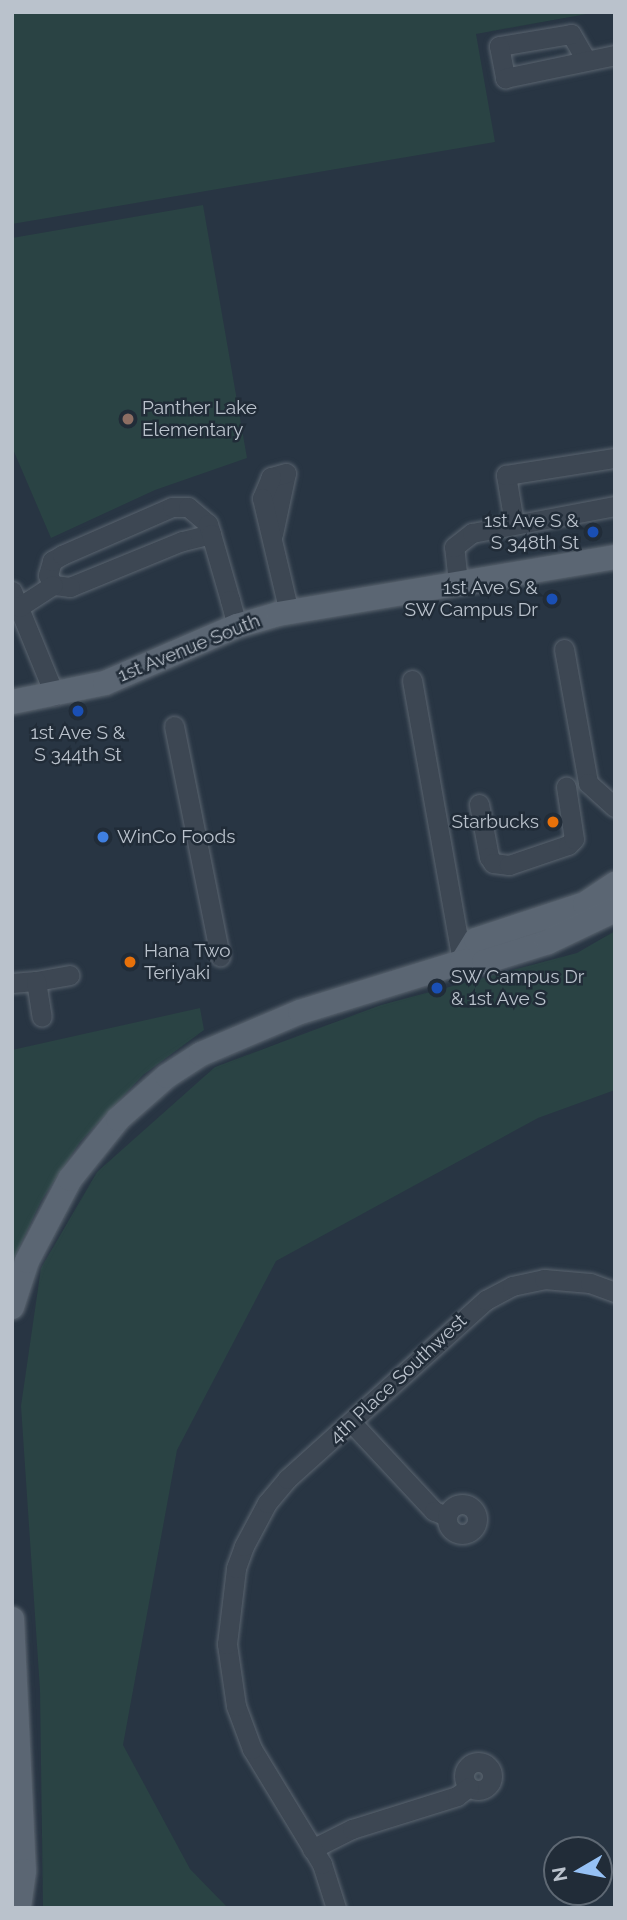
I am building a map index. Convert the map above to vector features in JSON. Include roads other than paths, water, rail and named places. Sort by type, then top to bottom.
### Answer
[{"type":"main road","name":"1st Avenue South","points":[[12,702],[55,696],[129,674],[237,626],[289,612],[615,557]]},
{"type":"main road","points":[[462,962],[476,940],[585,904],[615,884]]},
{"type":"main road","points":[[12,1307],[27,1261],[70,1178],[118,1119],[167,1076],[245,1033],[370,988],[462,962],[484,962],[548,942],[615,909]]},
{"type":"main road","points":[[13,1635],[17,1799],[24,1871],[19,1908]]},
{"type":"street","points":[[586,60],[615,55]]},
{"type":"street","points":[[514,523],[506,475],[615,458]]},
{"type":"street","points":[[458,583],[454,553],[457,542],[472,533],[615,506]]},
{"type":"street","points":[[53,585],[48,570],[55,558],[172,507],[197,511],[211,534],[237,626]]},
{"type":"street","points":[[55,696],[15,599],[53,585],[71,587],[181,541],[211,534]]},
{"type":"street","points":[[273,534],[289,612]]},
{"type":"street","points":[[564,649],[588,783],[615,807]]},
{"type":"street","points":[[412,680],[462,962]]},
{"type":"street","points":[[174,726],[220,956]]},
{"type":"street","points":[[479,804],[489,857],[494,863],[509,865],[574,839],[566,787]]},
{"type":"street","points":[[12,983],[69,975]]},
{"type":"street","points":[[36,981],[42,1017]]},
{"type":"street","name":"4th Place Southwest","points":[[336,1908],[312,1849],[252,1749],[236,1706],[227,1644],[236,1568],[267,1503],[460,1321],[504,1290],[559,1279],[615,1292]]},
{"type":"street","points":[[352,1423],[434,1511],[447,1516]]},
{"type":"street","points":[[312,1849],[352,1829],[457,1796],[469,1787]]},
{"type":"place","name":"Panther Lake Elementary","points":[[128,419]]},
{"type":"place","name":"1st Ave S & S 348th St","points":[[593,532]]},
{"type":"place","name":"1st Ave S & SW Campus Dr","points":[[552,599]]},
{"type":"place","name":"1st Ave S & S 344th St","points":[[78,711]]},
{"type":"place","name":"Starbucks","points":[[553,822]]},
{"type":"place","name":"WinCo Foods","points":[[103,837]]},
{"type":"place","name":"Hana Two Teriyaki","points":[[130,962]]},
{"type":"place","name":"SW Campus Dr & 1st Ave S","points":[[437,988]]}]
